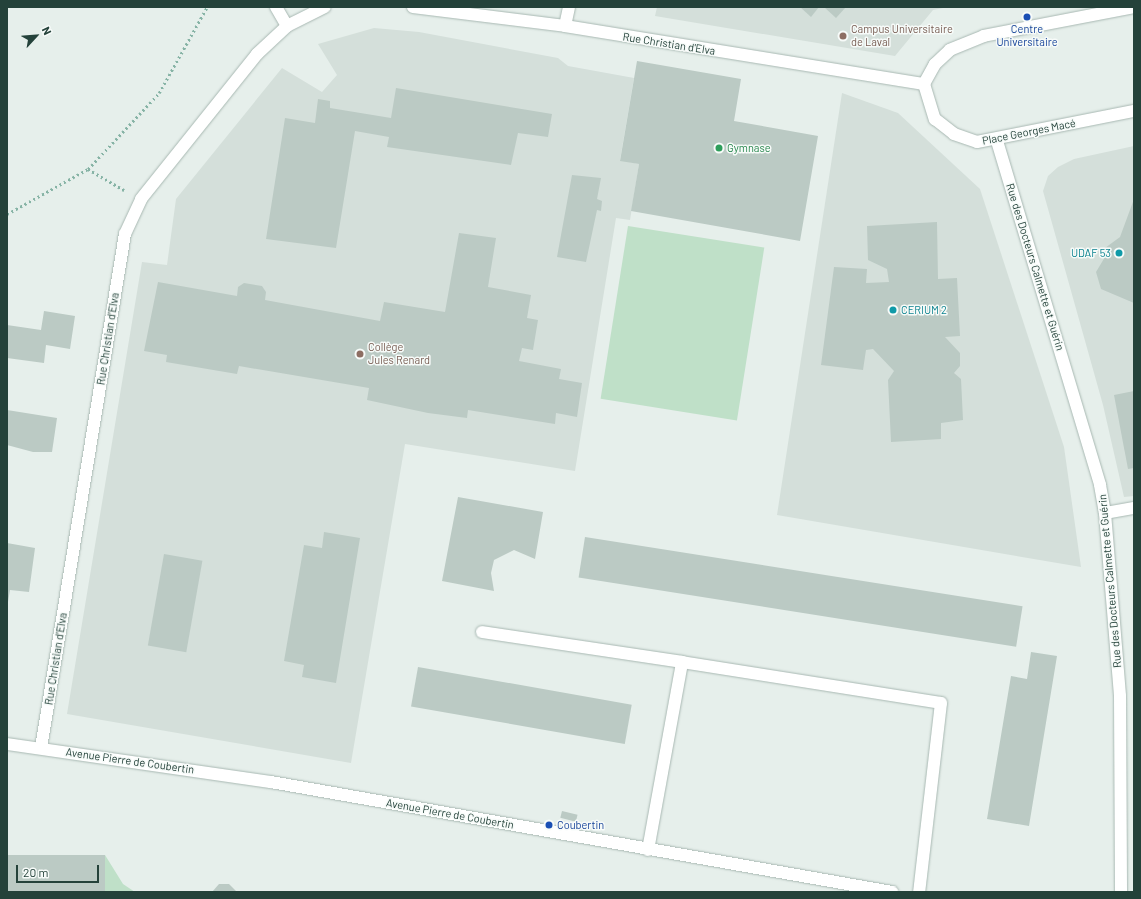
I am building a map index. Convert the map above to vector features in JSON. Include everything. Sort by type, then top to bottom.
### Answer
[{"type":"street","points":[[276,7],[287,26]]},
{"type":"street","name":"Rue Christian d'Elva","points":[[41,748],[125,234],[141,200],[257,54],[287,26],[325,7]]},
{"type":"street","name":"Rue Christian d'Elva","points":[[413,7],[564,26],[924,84]]},
{"type":"street","points":[[564,26],[569,7]]},
{"type":"street","points":[[924,84],[935,64],[950,50],[984,36],[1134,7]]},
{"type":"street","name":"Place Georges Macé","points":[[924,84],[935,119],[954,134],[977,142],[997,141],[1134,111]]},
{"type":"street","name":"Rue des Docteurs Calmette et Guérin","points":[[997,141],[1100,485],[1105,512],[1120,696],[1121,892]]},
{"type":"street","points":[[1105,512],[1134,508]]},
{"type":"street","points":[[482,632],[941,703],[919,892]]},
{"type":"street","points":[[648,850],[682,662]]},
{"type":"street","name":"Avenue Pierre de Coubertin","points":[[7,744],[271,782],[648,850],[892,892]]},
{"type":"path","points":[[7,214],[88,169],[159,93],[207,7]]},
{"type":"path","points":[[88,169],[141,200]]},
{"type":"shaded area","name":"Campus Universitaire de Laval","points":[[657,7],[948,7],[933,10],[895,56],[655,16]]},
{"type":"shaded area","name":"Collège Jules Renard","points":[[374,28],[419,32],[558,58],[568,66],[634,78],[620,160],[639,164],[630,220],[616,218],[575,471],[405,444],[351,763],[67,714],[142,262],[167,265],[176,199],[282,68],[322,92],[337,75],[318,44]]},
{"type":"shaded area","points":[[842,93],[898,113],[980,189],[1064,447],[1081,567],[777,515]]},
{"type":"shaded area","points":[[1134,146],[1134,496],[1124,497],[1103,405],[1043,191],[1048,176],[1058,167],[1074,159]]},
{"type":"green space","points":[[628,226],[764,248],[737,420],[601,399]]},
{"type":"green space","points":[[105,855],[123,884],[135,892],[105,892]]},
{"type":"building","points":[[800,7],[819,7],[811,17]]},
{"type":"building","points":[[824,7],[846,7],[836,18]]},
{"type":"building","name":"Gymnase","points":[[637,61],[741,79],[734,121],[818,136],[800,241],[631,211],[639,164],[620,161]]},
{"type":"building","points":[[396,88],[552,114],[548,137],[518,133],[511,165],[387,147],[389,137],[355,131],[336,248],[266,239],[285,118],[315,123],[318,99],[330,101],[330,108],[391,118]]},
{"type":"building","points":[[572,175],[601,178],[597,199],[602,201],[601,211],[597,210],[586,262],[557,257]]},
{"type":"building","name":"UDAF 53","points":[[1134,199],[1134,303],[1101,289],[1096,272],[1105,257],[1105,248],[1120,237]]},
{"type":"building","name":"CERIUM 2","points":[[937,222],[938,279],[957,278],[960,336],[945,337],[960,353],[960,366],[954,373],[961,379],[963,420],[941,423],[941,439],[891,442],[888,380],[894,371],[873,349],[866,350],[863,370],[821,365],[834,267],[867,269],[866,283],[889,282],[887,269],[868,260],[867,226]]},
{"type":"building","points":[[459,233],[496,238],[488,287],[531,295],[527,318],[538,320],[533,350],[522,348],[519,361],[561,369],[559,379],[582,383],[577,417],[556,413],[555,424],[468,410],[467,418],[428,413],[367,400],[369,388],[239,366],[237,374],[166,362],[167,355],[144,351],[158,282],[237,296],[238,287],[244,283],[262,286],[266,292],[265,300],[380,321],[384,302],[445,312]]},
{"type":"building","points":[[44,311],[75,316],[70,349],[46,345],[44,363],[7,358],[7,325],[41,330]]},
{"type":"building","points":[[1134,391],[1134,468],[1128,469],[1114,395]]},
{"type":"building","points":[[7,410],[57,418],[52,452],[33,452],[7,445]]},
{"type":"building","points":[[458,497],[543,512],[535,559],[514,550],[494,560],[491,573],[494,591],[442,581]]},
{"type":"building","points":[[324,532],[360,538],[336,683],[302,677],[304,665],[284,661],[304,545],[322,548]]},
{"type":"building","points":[[585,537],[1023,606],[1016,647],[579,577]]},
{"type":"building","points":[[7,543],[35,548],[29,592],[10,590],[8,602]]},
{"type":"building","points":[[164,554],[202,561],[186,652],[148,646]]},
{"type":"building","points":[[1031,652],[1057,656],[1029,826],[987,819],[1011,676],[1027,679]]},
{"type":"building","points":[[418,667],[632,705],[625,744],[411,706]]},
{"type":"building","points":[[562,811],[578,815],[576,822],[560,818]]},
{"type":"building","points":[[7,855],[105,855],[105,892],[7,892]]},
{"type":"building","points":[[219,884],[229,884],[237,892],[212,892]]},
{"type":"place","name":"Centre Universitaire","points":[[1027,17]]},
{"type":"place","name":"Campus Universitaire de Laval","points":[[843,36]]},
{"type":"place","name":"Gymnase","points":[[719,148]]},
{"type":"place","name":"UDAF 53","points":[[1119,253]]},
{"type":"place","name":"CERIUM 2","points":[[893,310]]},
{"type":"place","name":"Collège Jules Renard","points":[[360,354]]},
{"type":"place","name":"Coubertin","points":[[549,825]]}]
